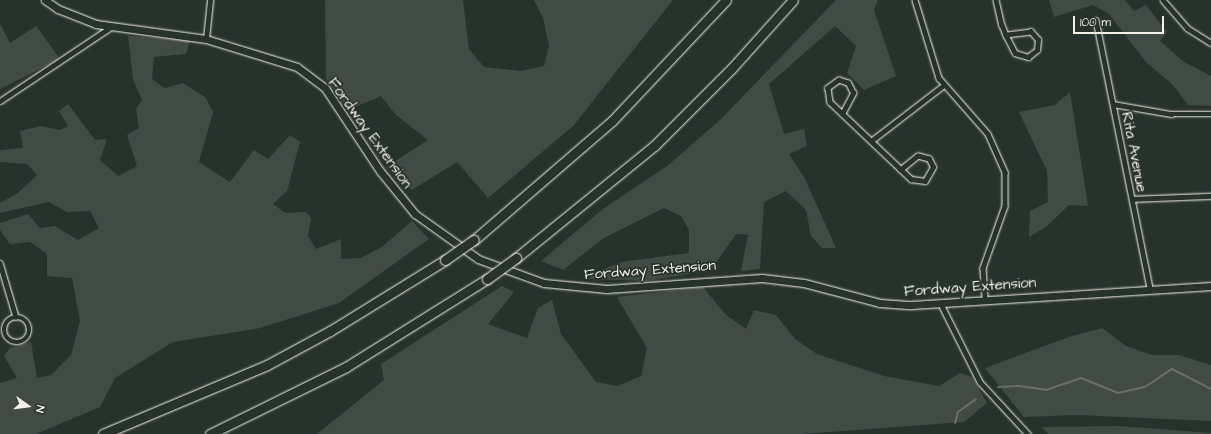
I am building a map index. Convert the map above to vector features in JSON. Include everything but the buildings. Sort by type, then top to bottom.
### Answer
[{"type":"highway","points":[[103,434],[267,365],[337,327],[445,260],[474,240],[612,121],[726,0]]},
{"type":"highway","points":[[210,434],[352,364],[487,279],[516,258],[594,198],[670,131],[793,0]]},
{"type":"street","name":"Fordway Extension","points":[[46,0],[76,17],[111,28],[206,39],[284,61],[315,78],[333,100],[392,188],[416,214],[458,247],[510,273],[544,283],[593,289],[762,278],[804,283],[880,302],[941,304],[1150,288],[1211,286]]},
{"type":"street","points":[[206,39],[210,0]]},
{"type":"street","points":[[915,0],[927,47],[944,85],[988,134],[1005,172],[1005,206],[983,268],[985,300]]},
{"type":"street","points":[[996,0],[1006,35],[1020,56],[1031,56],[1037,50],[1038,40],[1031,32],[1006,35]]},
{"type":"street","points":[[1163,0],[1187,28],[1211,43]]},
{"type":"street","name":"Rita Avenue","points":[[1096,20],[1150,288]]},
{"type":"street","points":[[0,101],[111,28]]},
{"type":"street","points":[[842,114],[853,93],[848,83],[839,80],[831,84],[826,94],[842,114],[901,170],[919,182],[929,178],[933,170],[929,159],[918,156],[901,170]]},
{"type":"street","points":[[871,141],[944,85]]},
{"type":"street","points":[[1113,104],[1171,114],[1211,114]]},
{"type":"street","points":[[1132,198],[1211,196]]},
{"type":"street","points":[[0,263],[16,317]]},
{"type":"street","points":[[941,304],[980,382],[1028,434]]},
{"type":"street","points":[[16,317],[27,321],[30,329],[26,340],[18,343],[8,340],[4,332],[7,322],[16,317]]},
{"type":"shaded area","points":[[325,0],[463,0],[469,49],[484,67],[521,71],[544,66],[549,46],[543,18],[534,0],[673,0],[573,126],[488,198],[457,162],[412,190],[386,167],[428,140],[395,114],[381,96],[348,110],[326,78]]},
{"type":"shaded area","points":[[836,0],[878,0],[874,10],[896,76],[864,90],[847,73],[856,46],[835,26],[769,84],[784,134],[804,129],[807,146],[789,154],[804,177],[836,248],[822,248],[811,236],[806,210],[786,191],[764,202],[760,269],[741,271],[748,235],[736,234],[711,270],[648,281],[589,279],[592,274],[621,262],[689,253],[689,230],[681,216],[664,208],[604,238],[563,270],[541,261],[603,209],[667,166],[720,120]]},
{"type":"shaded area","points":[[1049,0],[1125,0],[1134,11],[1146,5],[1167,32],[1160,41],[1184,62],[1211,76],[1211,106],[1188,105],[1173,85],[1146,62],[1109,14],[1093,5],[1054,17]]},
{"type":"shaded area","points":[[0,24],[10,43],[36,26],[60,59],[0,89]]},
{"type":"shaded area","points":[[128,36],[190,40],[186,54],[154,57],[152,79],[165,88],[183,83],[206,98],[213,112],[199,162],[230,182],[254,150],[268,159],[290,135],[300,142],[287,191],[273,204],[285,213],[306,212],[311,218],[308,236],[316,249],[341,239],[341,259],[361,258],[382,247],[412,221],[429,239],[339,303],[260,328],[173,342],[115,378],[100,407],[36,434],[0,434],[0,383],[17,378],[4,356],[10,348],[31,342],[37,378],[51,375],[71,355],[80,321],[72,278],[47,276],[47,254],[30,242],[10,244],[0,230],[0,223],[28,214],[40,228],[55,226],[78,240],[99,228],[90,211],[67,212],[49,202],[0,213],[0,203],[18,193],[37,175],[27,164],[0,162],[0,150],[23,148],[20,131],[41,126],[60,130],[68,126],[59,111],[68,104],[95,140],[107,139],[100,160],[118,176],[137,166],[127,135],[139,128],[136,109],[142,100],[133,79]]},
{"type":"shaded area","points":[[1070,92],[1088,206],[1069,205],[1047,226],[1029,237],[1030,211],[1048,202],[1047,171],[1019,112],[1055,105]]},
{"type":"shaded area","points":[[502,286],[514,292],[488,324],[527,338],[538,308],[552,300],[561,334],[596,382],[618,386],[641,376],[647,348],[617,297],[703,287],[726,315],[746,329],[754,310],[776,315],[795,339],[817,354],[884,376],[939,386],[960,373],[972,377],[987,403],[964,422],[802,434],[317,434],[384,380],[381,364]]},
{"type":"shaded area","points":[[1102,328],[1126,346],[1152,355],[1179,355],[1211,365],[1211,421],[1077,415],[1024,417],[985,368],[1072,336]]},
{"type":"shaded area","points":[[1119,426],[1211,434],[1048,434],[1042,427]]},
{"type":"waterway","points":[[998,387],[1019,386],[1046,390],[1081,378],[1118,393],[1145,387],[1172,369],[1211,389]]},
{"type":"waterway","points":[[955,423],[958,412],[976,399]]}]
